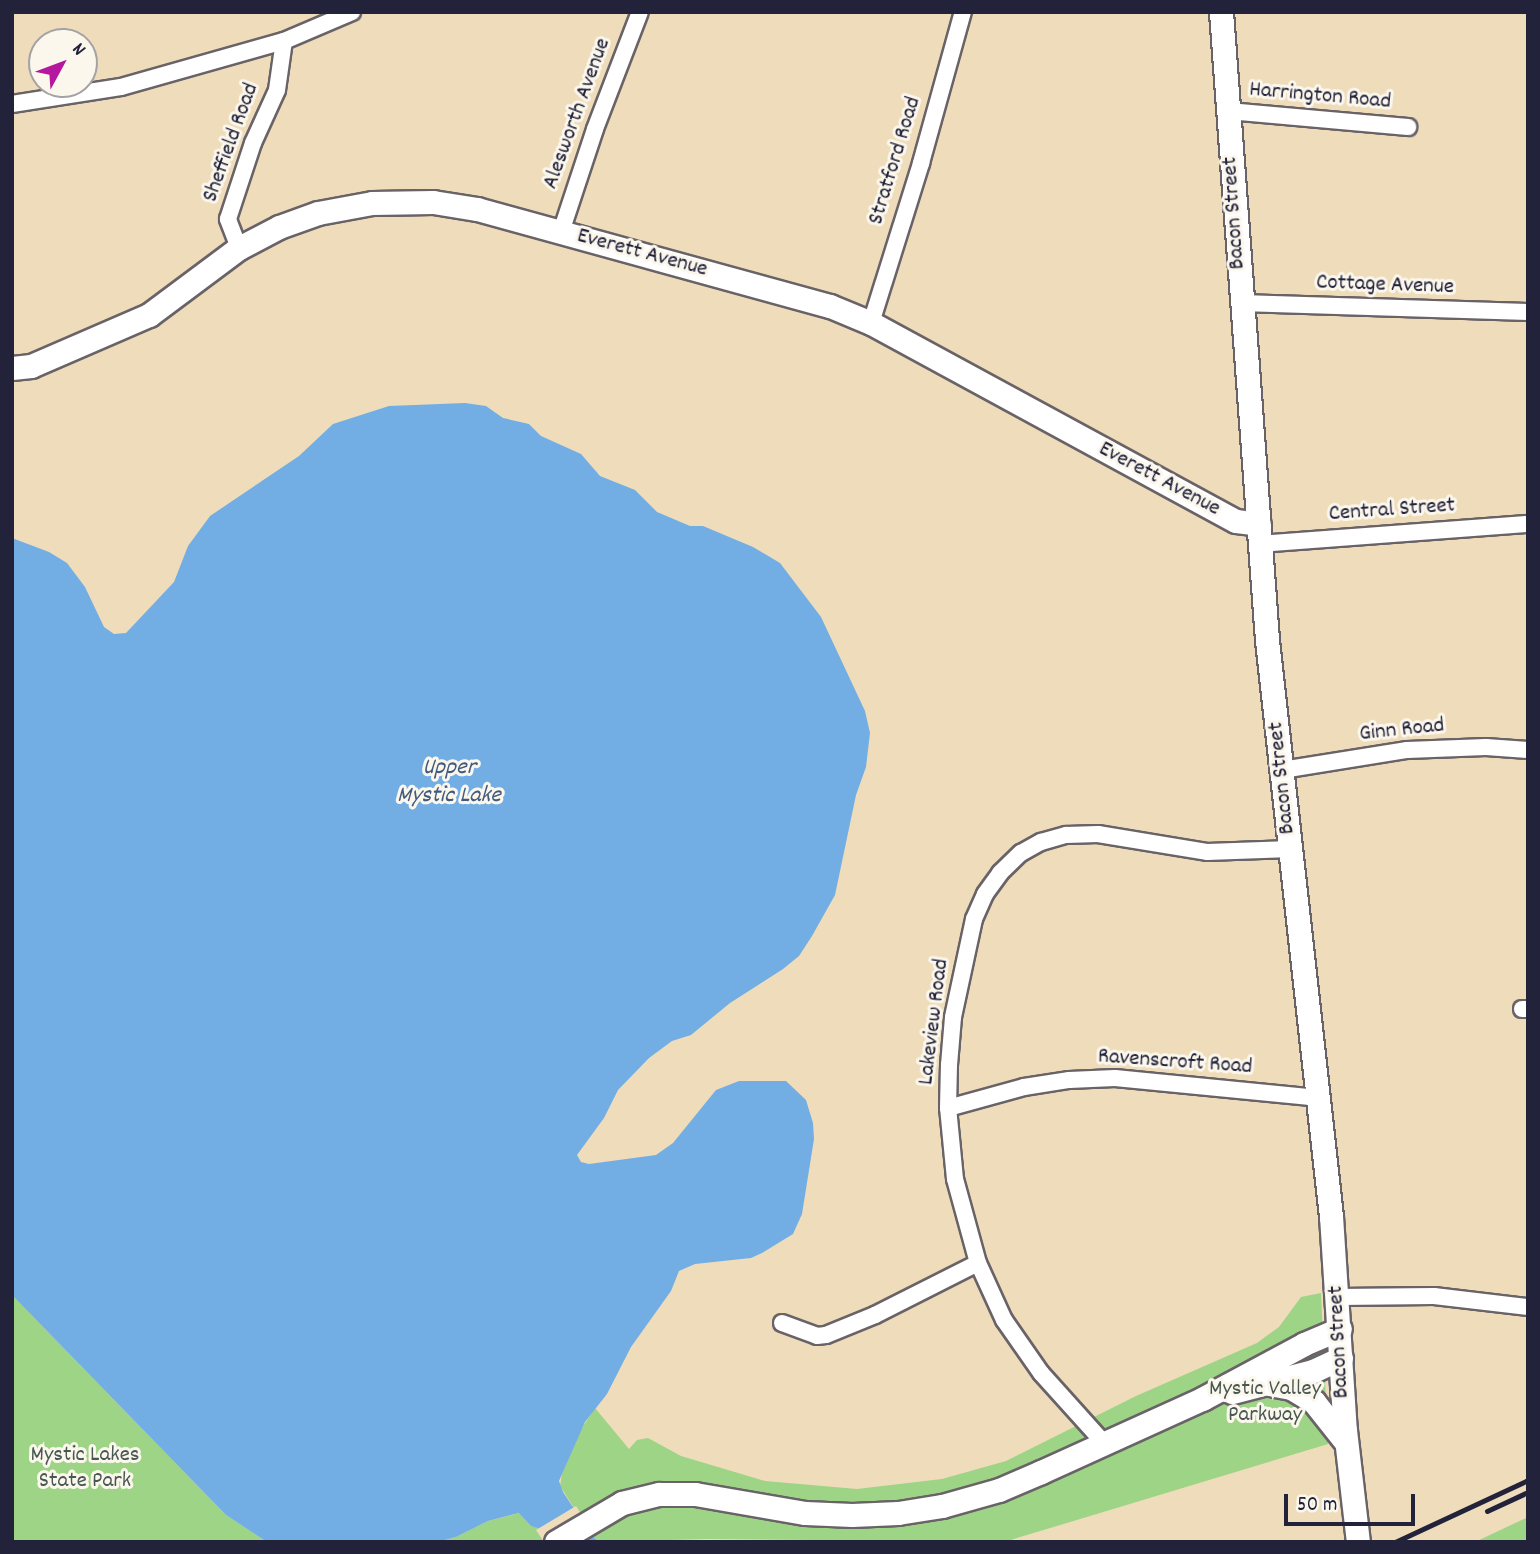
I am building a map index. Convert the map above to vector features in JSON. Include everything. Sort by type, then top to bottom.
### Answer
[{"type":"street","points":[[12,104],[121,87],[284,41],[352,12]]},
{"type":"street","name":"Alesworth Avenue","points":[[561,232],[595,129],[640,12]]},
{"type":"street","name":"Stratford Road","points":[[871,323],[921,163],[963,12]]},
{"type":"street","name":"Bacon Street","points":[[1221,12],[1267,640],[1318,1098],[1338,1297],[1347,1447],[1358,1542]]},
{"type":"street","name":"Sheffield Road","points":[[239,248],[228,219],[253,143],[277,90],[284,41]]},
{"type":"street","name":"Harrington Road","points":[[1228,111],[1408,127]]},
{"type":"street","name":"Everett Avenue","points":[[12,368],[43,361],[149,315],[239,248],[279,227],[318,213],[372,203],[433,202],[561,232],[830,306],[871,323],[1260,534]]},
{"type":"street","name":"Cottage Avenue","points":[[1241,303],[1528,312]]},
{"type":"street","name":"Central Street","points":[[1260,534],[1528,524]]},
{"type":"street","name":"Ginn Road","points":[[1282,770],[1406,750],[1486,747],[1528,750]]},
{"type":"street","name":"Lakeview Road","points":[[1104,1443],[1041,1373],[1004,1320],[978,1263],[955,1180],[948,1108],[953,1017],[974,919],[985,894],[1021,853],[1041,842],[1066,835],[1098,834],[1207,852],[1291,849]]},
{"type":"street","name":"Ravenscroft Road","points":[[948,1108],[1024,1087],[1069,1080],[1115,1078],[1318,1098]]},
{"type":"street","points":[[782,1323],[817,1336],[826,1335],[875,1315],[978,1263]]},
{"type":"street","points":[[1338,1297],[1416,1295],[1528,1307]]},
{"type":"street","points":[[556,1542],[586,1522],[636,1498],[668,1493],[708,1496],[805,1513],[898,1513],[942,1506],[1005,1487],[1104,1443],[1202,1399],[1304,1344],[1340,1329]]},
{"type":"street","points":[[1202,1399],[1321,1369],[1341,1357]]},
{"type":"street","points":[[1266,1384],[1291,1388],[1314,1402],[1334,1424],[1347,1447]]},
{"type":"green space","name":"Mystic Valley Parkway","points":[[1321,1293],[1328,1444],[1004,1542],[706,1539],[600,1542],[593,1537],[560,1486],[562,1474],[580,1431],[595,1408],[629,1449],[637,1440],[648,1438],[681,1456],[765,1481],[857,1489],[942,1479],[1006,1461],[1136,1396],[1257,1343],[1279,1327],[1301,1297]]},
{"type":"green space","name":"Mystic Lakes State Park","points":[[12,1295],[226,1515],[267,1542],[12,1542]]},
{"type":"green space","points":[[520,1513],[531,1526],[537,1527],[546,1542],[437,1542],[456,1537],[488,1521]]},
{"type":"green space","points":[[1528,1517],[1528,1542],[1475,1542]]},
{"type":"water","name":"Upper Mystic Lake","points":[[465,403],[486,406],[503,418],[529,424],[541,436],[581,454],[600,476],[635,490],[657,512],[690,526],[703,526],[753,547],[780,563],[821,617],[865,711],[870,733],[866,767],[856,795],[835,895],[812,936],[799,956],[783,969],[730,1003],[691,1035],[672,1041],[649,1058],[618,1090],[604,1118],[577,1155],[581,1162],[589,1164],[656,1155],[673,1143],[716,1090],[739,1081],[786,1081],[806,1100],[813,1123],[814,1139],[802,1214],[793,1234],[762,1253],[751,1258],[695,1264],[679,1271],[671,1291],[631,1347],[607,1394],[585,1422],[559,1481],[563,1492],[593,1537],[600,1542],[546,1542],[538,1528],[531,1526],[519,1513],[488,1521],[456,1537],[437,1542],[267,1542],[226,1515],[12,1295],[12,538],[49,552],[67,563],[85,587],[104,627],[114,634],[126,633],[174,582],[188,546],[210,516],[299,456],[333,424],[389,406]]},
{"type":"pier","points":[[576,1506],[595,1535],[585,1542],[544,1542],[536,1530]]},
{"type":"railway","points":[[1395,1542],[1528,1480]]},
{"type":"railway","points":[[1487,1511],[1528,1492]]}]
